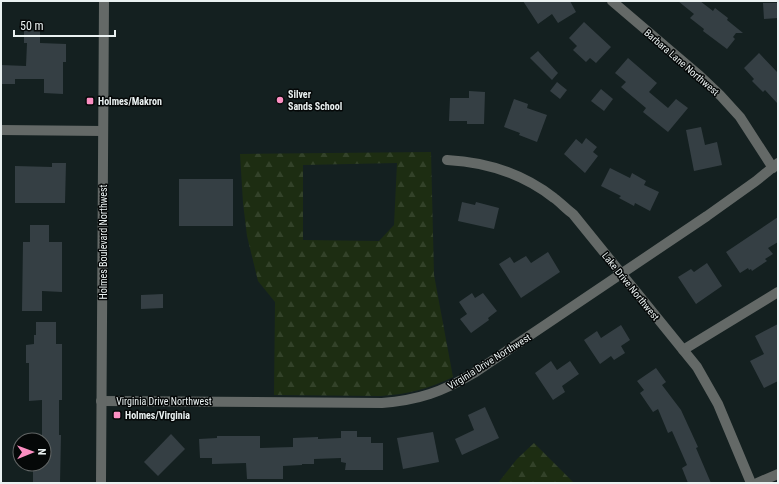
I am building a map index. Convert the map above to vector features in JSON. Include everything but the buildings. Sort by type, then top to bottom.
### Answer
[{"type":"street","name":"Holmes Boulevard Northwest","points":[[101,483],[104,1]]},
{"type":"street","name":"Barbara Lane Northwest","points":[[612,1],[700,76],[720,95],[740,117],[775,165]]},
{"type":"street","points":[[1,130],[103,130]]},
{"type":"street","name":"Lake Drive Northwest","points":[[447,160],[491,166],[512,173],[534,184],[573,214],[697,367],[718,404],[751,483]]},
{"type":"street","name":"Virginia Drive Northwest","points":[[101,401],[382,403],[412,400],[426,396],[444,389],[474,373],[707,216],[756,181],[775,165]]},
{"type":"street","points":[[683,350],[778,292]]},
{"type":"street","points":[[757,483],[778,474]]},
{"type":"green space","points":[[431,152],[434,275],[453,377],[435,385],[418,390],[391,395],[274,395],[275,302],[258,281],[247,236],[240,154]],"holes":[[[397,163],[394,225],[379,241],[303,240],[303,165]]]},
{"type":"green space","points":[[534,443],[574,483],[498,483],[517,459]]},
{"type":"place","name":"Silver Sands School","points":[[280,100]]},
{"type":"place","name":"Holmes/Makron","points":[[90,101]]},
{"type":"place","name":"Holmes/Virginia","points":[[117,415]]}]
